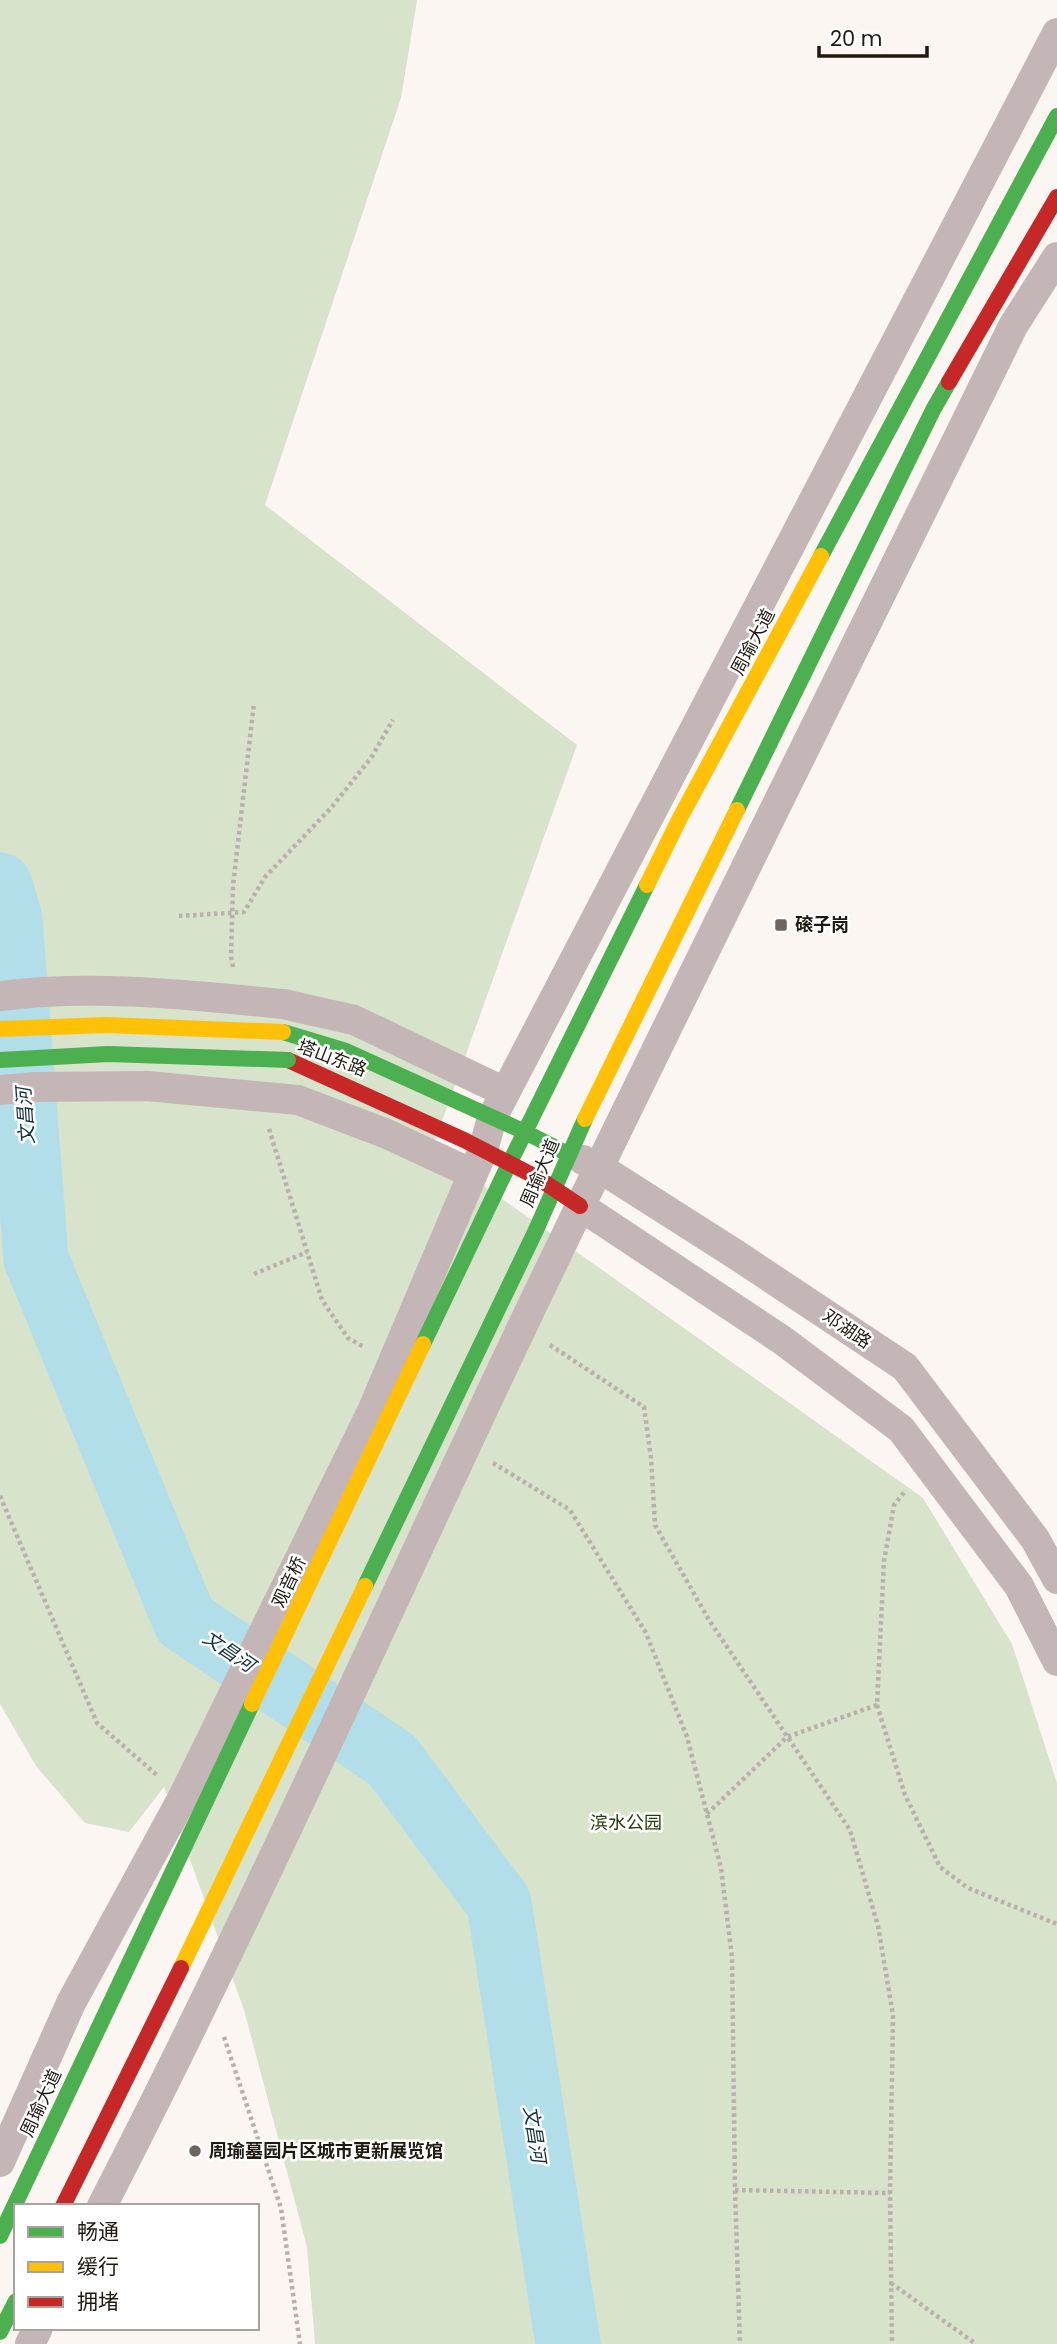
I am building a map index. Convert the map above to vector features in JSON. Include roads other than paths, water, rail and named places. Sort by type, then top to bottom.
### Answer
[{"type":"main road","name":"周瑜大道","points":[[495,1194],[489,1162],[525,1132],[680,818],[1057,116]]},
{"type":"main road","name":"周瑜大道","points":[[64,2204],[160,2012],[536,1230],[568,1154],[933,410],[1057,197]]},
{"type":"main road","name":"塔山东路","points":[[0,1029],[283,1018]]},
{"type":"main road","name":"塔山东路","points":[[0,1060],[35,1056],[143,1053],[288,1060],[367,1092],[489,1162],[554,1186],[580,1206]]},
{"type":"main road","points":[[499,1105],[525,1132],[568,1154]]},
{"type":"main road","name":"观音桥","points":[[117,1986],[495,1194]]},
{"type":"main road","name":"周瑜大道","points":[[15,2204],[117,1986]]},
{"type":"main road","name":"周瑜大道","points":[[0,2236],[14,2206]]},
{"type":"main road","points":[[0,2332],[14,2305]]},
{"type":"street","points":[[0,2162],[71,2003],[186,1791],[372,1411],[489,1162],[499,1105],[1057,33]]},
{"type":"street","points":[[103,2204],[209,1991],[580,1206],[1013,326],[1057,257]]},
{"type":"street","points":[[0,996],[27,992],[137,991],[283,1018],[354,1020],[499,1105]]},
{"type":"street","points":[[0,1090],[147,1086],[298,1100],[387,1134],[489,1162]]},
{"type":"street","name":"邓湖路","points":[[568,1154],[600,1168],[905,1367],[1035,1539],[1057,1578]]},
{"type":"street","points":[[580,1206],[782,1340],[901,1429],[1019,1586],[1057,1661]]},
{"type":"waterway","name":"文昌河","points":[[0,885],[10,919],[36,1259],[185,1621],[392,1760],[499,1903],[568,2344]]},
{"type":"place","name":"磙子岗","points":[[781,925]]},
{"type":"place","name":"周瑜墓园片区城市更新展览馆","points":[[195,2151]]},
{"type":"park label","name":"滨水公园","points":[[626,1823]]}]
